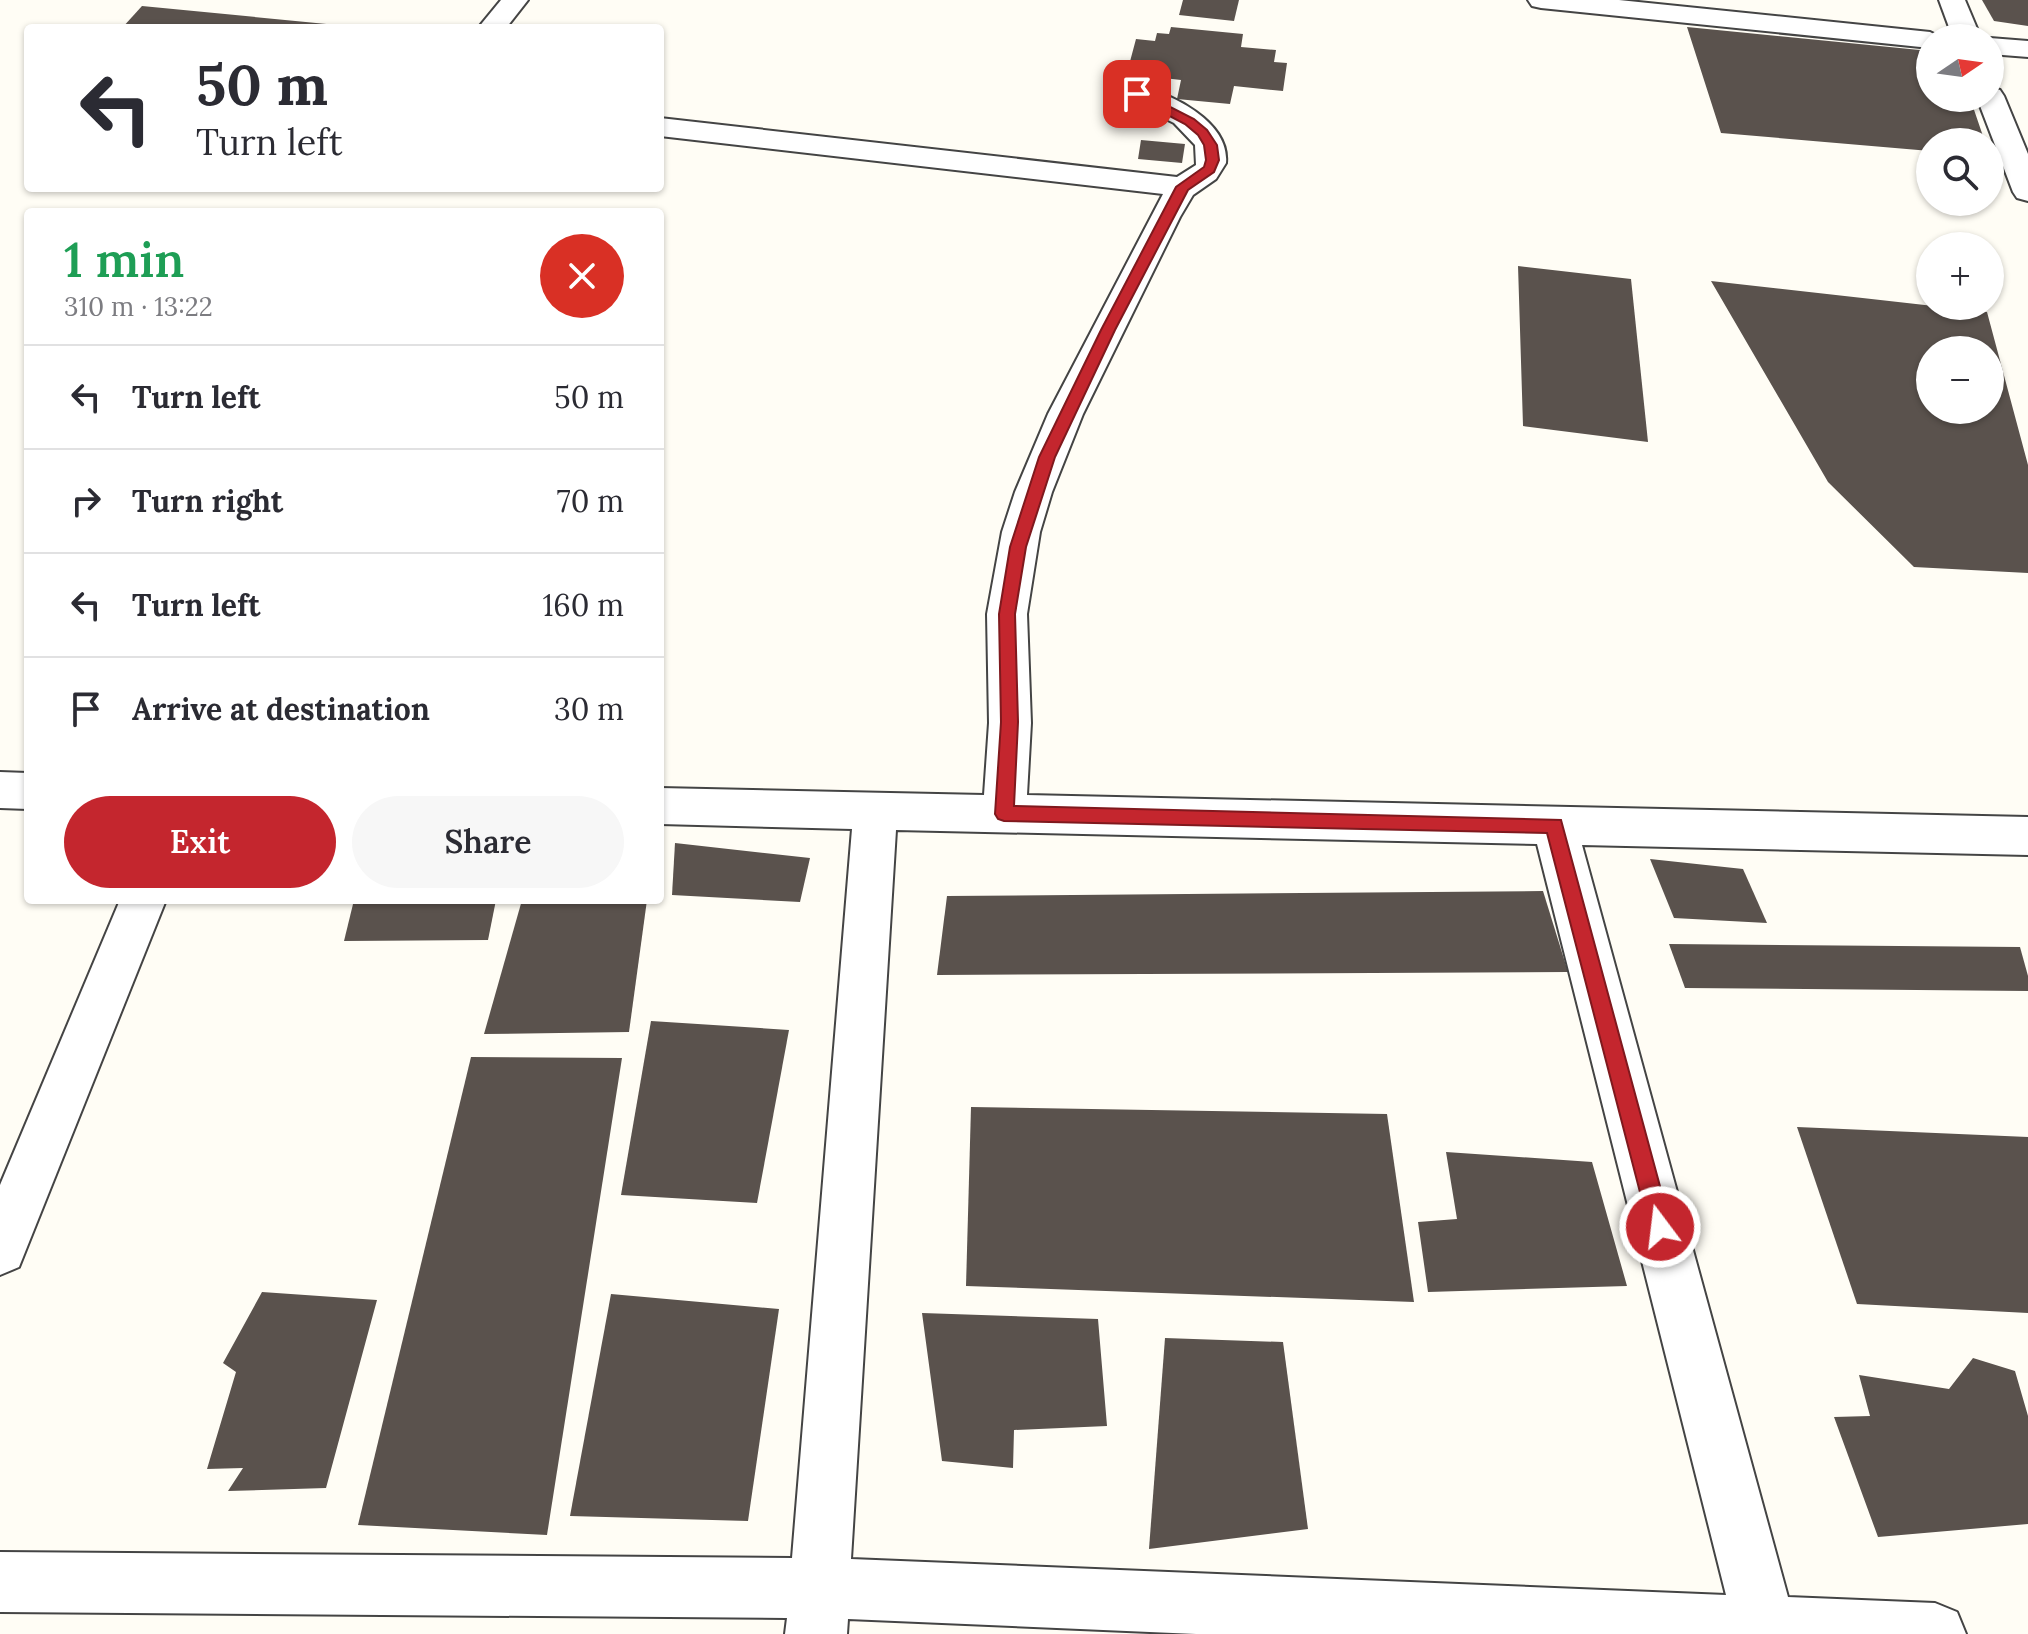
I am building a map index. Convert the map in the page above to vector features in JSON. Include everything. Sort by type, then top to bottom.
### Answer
[{"type":"street","points":[[495,24],[515,0]]},
{"type":"street","points":[[1541,0],[1916,39]]},
{"type":"street","points":[[1952,0],[1961,24]]},
{"type":"street","points":[[2004,47],[2028,49]]},
{"type":"street","points":[[1004,814],[1010,722],[1007,614],[1018,547],[1047,457],[1108,330],[1183,187],[1210,169],[1213,160],[1211,145],[1203,132],[1190,121],[1137,94]]},
{"type":"street","points":[[1996,112],[2028,192]]},
{"type":"street","points":[[664,127],[1183,187]]},
{"type":"street","points":[[0,790],[24,791]]},
{"type":"street","points":[[664,806],[2028,836]]},
{"type":"street","points":[[817,1611],[875,811]]},
{"type":"street","points":[[1555,826],[1766,1631]]},
{"type":"street","points":[[0,1248],[141,904]]},
{"type":"street","points":[[0,1582],[817,1611],[1935,1634]]},
{"type":"building","points":[[1183,0],[1239,0],[1234,21],[1179,15]]},
{"type":"building","points":[[1982,0],[2028,0],[2028,26],[1994,21]]},
{"type":"building","points":[[142,6],[326,24],[126,24]]},
{"type":"building","points":[[1171,27],[1243,34],[1241,47],[1276,50],[1274,62],[1287,63],[1283,91],[1234,86],[1230,104],[1177,99],[1181,80],[1155,77],[1156,72],[1128,69],[1136,39],[1155,41],[1157,33],[1169,34]]},
{"type":"building","points":[[1687,27],[1916,50],[1916,112],[1975,112],[1980,128],[1916,128],[1916,150],[1721,133]]},
{"type":"building","points":[[1141,140],[1185,144],[1182,163],[1138,159]]},
{"type":"building","points":[[1518,266],[1631,279],[1648,442],[1523,426]]},
{"type":"building","points":[[1711,281],[1916,304],[1916,320],[1989,320],[1993,336],[1916,336],[1916,424],[2004,424],[2004,375],[2028,465],[2028,573],[1914,567],[1828,482]]},
{"type":"building","points":[[675,843],[810,858],[800,902],[672,895]]},
{"type":"building","points":[[1650,859],[1743,869],[1767,923],[1674,918]]},
{"type":"building","points":[[1543,891],[1568,972],[937,975],[947,896]]},
{"type":"building","points":[[353,904],[495,904],[488,940],[344,941]]},
{"type":"building","points":[[521,904],[646,904],[629,1032],[484,1034]]},
{"type":"building","points":[[1669,944],[2020,947],[2028,976],[2028,991],[1685,988]]},
{"type":"building","points":[[651,1021],[789,1030],[757,1203],[621,1195]]},
{"type":"building","points":[[471,1057],[622,1058],[547,1535],[358,1525]]},
{"type":"building","points":[[971,1107],[1387,1114],[1414,1302],[966,1286]]},
{"type":"building","points":[[1797,1127],[2028,1137],[2028,1313],[1857,1304]]},
{"type":"building","points":[[1446,1152],[1592,1162],[1627,1286],[1428,1292],[1418,1222],[1457,1219]]},
{"type":"building","points":[[262,1292],[377,1300],[326,1488],[228,1491],[243,1468],[207,1469],[236,1372],[223,1363]]},
{"type":"building","points":[[611,1294],[779,1309],[748,1521],[570,1516]]},
{"type":"building","points":[[922,1313],[1098,1319],[1107,1426],[1014,1430],[1013,1468],[942,1461]]},
{"type":"building","points":[[1165,1338],[1283,1342],[1308,1529],[1149,1549]]},
{"type":"building","points":[[1973,1358],[2015,1371],[2028,1416],[2028,1524],[1878,1537],[1834,1417],[1870,1416],[1859,1375],[1949,1389]]},
{"type":"route","points":[[1137,94],[1190,121],[1203,132],[1211,145],[1213,160],[1210,169],[1183,187],[1108,330],[1047,457],[1018,547],[1007,614],[1010,722],[1004,814],[1555,826],[1660,1227]]}]
